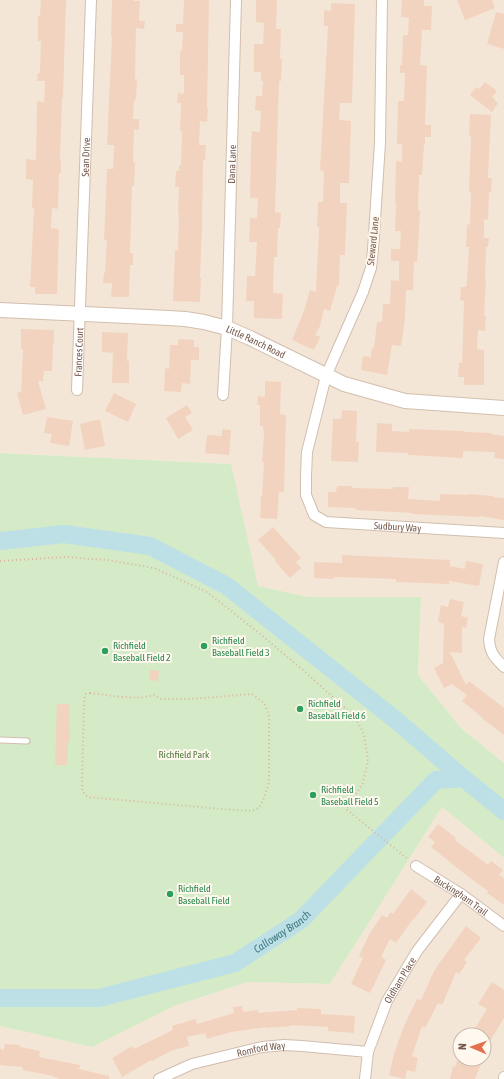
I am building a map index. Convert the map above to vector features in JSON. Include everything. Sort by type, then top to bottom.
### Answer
[{"type":"street","name":"Sean Drive","points":[[80,314],[91,0]]},
{"type":"street","name":"Dana Lane","points":[[223,395],[227,328],[236,0]]},
{"type":"street","name":"Steward Lane","points":[[306,495],[307,452],[326,376],[363,292],[371,268],[380,143],[382,0]]},
{"type":"street","name":"Little Ranch Road","points":[[0,310],[185,319],[204,322],[227,328],[250,338],[344,384],[405,401],[504,408]]},
{"type":"street","name":"Frances Court","points":[[77,390],[80,314]]},
{"type":"street","name":"Sudbury Way","points":[[306,495],[314,514],[326,522],[336,524],[504,533]]},
{"type":"street","points":[[504,562],[489,640],[490,649],[504,667]]},
{"type":"street","name":"Buckingham Trail","points":[[416,866],[460,894],[504,926]]},
{"type":"street","name":"Oldham Place","points":[[365,1079],[368,1052],[387,1001],[417,951],[460,894]]},
{"type":"street","name":"Romford Way","points":[[159,1079],[192,1064],[262,1047],[302,1046],[368,1052]]},
{"type":"lane","points":[[0,740],[27,741]]},
{"type":"path","points":[[0,561],[65,557],[107,560],[154,568],[207,592],[260,633],[354,716],[364,734],[368,760],[363,783],[346,809],[416,866]]},
{"type":"path","points":[[90,693],[130,698],[143,698],[154,695],[161,699],[190,699],[252,694],[264,703],[269,714],[268,782],[264,798],[259,808],[254,810],[210,808],[88,797],[82,791],[85,694],[90,693]]},
{"type":"shaded area","points":[[0,0],[504,0],[504,763],[461,728],[418,675],[421,597],[309,597],[258,586],[230,464],[0,453]]},
{"type":"shaded area","points":[[442,807],[504,858],[504,1079],[0,1079],[0,1026],[92,1047],[174,1006],[248,982],[330,984]]},
{"type":"green space","name":"Richfield Park","points":[[0,453],[231,464],[258,586],[309,597],[421,597],[418,675],[461,728],[504,763],[504,858],[442,807],[330,984],[248,982],[174,1006],[92,1047],[0,1026]]},
{"type":"building","points":[[41,0],[66,0],[60,160],[61,174],[59,173],[58,209],[52,208],[51,228],[59,229],[57,294],[35,294],[35,287],[30,287],[34,208],[32,208],[33,180],[26,179],[26,159],[36,160],[37,101],[44,102],[45,81],[37,81],[38,73],[40,73],[41,41],[38,41],[38,16],[40,16]]},
{"type":"building","points":[[112,0],[140,1],[139,21],[145,21],[144,29],[136,28],[135,79],[137,79],[133,119],[139,119],[139,130],[134,129],[133,162],[135,162],[134,186],[132,186],[130,253],[133,253],[133,265],[130,265],[129,297],[111,297],[112,283],[103,283],[107,240],[104,240],[107,169],[113,169],[114,145],[107,145],[112,36]]},
{"type":"building","points":[[184,0],[209,0],[208,109],[207,122],[200,121],[199,145],[206,145],[205,160],[203,160],[200,302],[173,301],[175,250],[178,250],[179,214],[179,187],[175,187],[176,171],[179,171],[179,165],[181,165],[182,131],[180,131],[181,103],[177,103],[178,93],[184,94],[184,75],[180,75],[180,51],[182,51],[183,32],[176,32],[176,24],[183,24]]},
{"type":"building","points":[[256,0],[277,0],[276,29],[281,29],[280,59],[282,59],[281,81],[279,81],[275,212],[281,213],[280,228],[278,228],[277,257],[274,257],[273,293],[283,294],[282,319],[254,318],[254,301],[246,301],[247,276],[255,276],[257,242],[249,242],[250,218],[257,218],[258,198],[250,198],[252,131],[260,132],[261,111],[255,110],[256,96],[262,96],[263,81],[261,81],[261,72],[254,72],[254,44],[263,44],[264,23],[256,22]]},
{"type":"building","points":[[402,0],[424,0],[424,6],[432,6],[431,30],[422,30],[420,65],[427,66],[425,125],[431,125],[431,137],[425,137],[422,175],[419,175],[419,232],[417,262],[414,261],[413,290],[406,290],[405,318],[401,346],[392,345],[387,375],[361,370],[363,356],[371,357],[372,348],[374,348],[377,322],[382,322],[383,304],[390,304],[391,280],[399,281],[399,261],[391,261],[391,249],[400,249],[401,231],[395,231],[396,161],[402,162],[402,144],[397,144],[398,101],[404,101],[405,73],[400,73],[400,65],[402,65],[403,35],[408,35],[409,18],[401,17]]},
{"type":"building","points":[[457,0],[492,0],[495,8],[465,20]]},
{"type":"building","points":[[331,3],[355,4],[352,103],[340,103],[339,120],[351,121],[349,183],[340,183],[340,203],[347,203],[345,255],[340,255],[339,286],[337,286],[330,311],[324,309],[320,326],[315,335],[320,337],[314,350],[292,340],[304,311],[310,290],[316,292],[319,227],[317,226],[318,202],[323,202],[324,171],[320,170],[328,26],[324,26],[324,10],[331,11]]},
{"type":"building","points":[[496,12],[504,14],[504,49],[487,44]]},
{"type":"building","points":[[485,82],[497,91],[492,97],[498,103],[492,112],[470,95],[476,87],[479,89]]},
{"type":"building","points":[[470,114],[491,115],[488,178],[492,178],[491,192],[489,192],[488,220],[484,219],[484,238],[489,238],[488,247],[486,247],[484,316],[486,316],[485,331],[478,330],[477,349],[484,350],[484,385],[464,385],[464,377],[458,377],[459,363],[462,363],[464,301],[460,300],[461,287],[466,287],[469,247],[466,247],[467,224],[470,225],[471,192],[469,192],[471,136],[469,136]]},
{"type":"building","points":[[21,329],[54,330],[52,371],[44,371],[43,381],[38,381],[46,409],[23,415],[17,393],[21,392],[23,349],[21,349]]},
{"type":"building","points":[[102,332],[128,333],[127,361],[129,361],[129,383],[112,383],[113,353],[102,352]]},
{"type":"building","points":[[178,339],[194,340],[194,347],[199,347],[199,360],[191,360],[190,384],[182,383],[181,392],[164,391],[165,368],[169,369],[170,345],[178,345]]},
{"type":"building","points":[[265,381],[281,382],[280,414],[286,415],[284,492],[279,492],[277,519],[260,518],[264,462],[262,462],[264,434],[263,426],[260,426],[260,405],[257,405],[258,396],[265,397]]},
{"type":"building","points":[[114,393],[136,404],[128,422],[105,411]]},
{"type":"building","points":[[187,405],[192,413],[185,417],[193,430],[178,439],[166,418]]},
{"type":"building","points":[[342,410],[357,411],[356,442],[359,442],[358,462],[331,461],[333,419],[341,419]]},
{"type":"building","points":[[47,417],[73,421],[69,446],[50,443],[52,434],[44,433]]},
{"type":"building","points":[[100,419],[105,446],[85,450],[80,424]]},
{"type":"building","points":[[377,423],[392,424],[392,431],[409,432],[409,429],[464,431],[492,433],[504,436],[504,459],[494,458],[495,452],[463,451],[463,458],[408,455],[408,453],[376,452]]},
{"type":"building","points":[[222,429],[231,430],[229,455],[205,453],[207,435],[222,436]]},
{"type":"building","points":[[337,486],[393,489],[393,487],[409,487],[408,499],[440,501],[440,494],[468,494],[504,498],[504,520],[480,516],[412,514],[356,510],[356,508],[328,507],[328,492],[336,492]]},
{"type":"building","points":[[273,527],[301,558],[296,562],[301,568],[290,578],[258,540]]},
{"type":"building","points":[[342,555],[450,560],[450,566],[465,569],[466,561],[483,564],[479,586],[449,581],[449,584],[396,582],[396,579],[334,577],[334,579],[314,578],[314,562],[342,563]]},
{"type":"building","points":[[450,599],[464,602],[461,616],[468,618],[466,628],[462,627],[462,653],[450,652],[466,685],[469,681],[504,708],[504,735],[462,701],[467,695],[452,684],[444,688],[434,668],[443,663],[444,624],[438,622],[441,605],[448,607]]},
{"type":"building","points":[[150,670],[159,671],[158,681],[149,680]]},
{"type":"building","points":[[57,704],[69,704],[70,742],[68,742],[67,765],[55,765]]},
{"type":"building","points":[[438,824],[456,838],[455,840],[488,865],[491,861],[503,870],[499,875],[504,878],[504,905],[431,847],[435,842],[428,837]]},
{"type":"building","points":[[411,889],[427,902],[396,943],[390,939],[381,957],[386,960],[370,993],[351,984],[363,958],[359,956],[370,933],[382,915],[387,918],[391,912],[393,914]]},
{"type":"building","points":[[466,926],[481,938],[464,960],[467,962],[459,974],[456,972],[442,1005],[438,1003],[425,1028],[422,1026],[412,1056],[418,1058],[415,1072],[407,1070],[405,1079],[389,1075],[394,1054],[404,1026],[417,999],[421,1000],[434,971]]},
{"type":"building","points":[[492,982],[504,990],[504,1018],[492,1038],[492,1027],[476,1027],[487,1009],[478,1004]]},
{"type":"building","points":[[242,1006],[243,1012],[258,1010],[258,1013],[297,1010],[297,1008],[321,1009],[321,1014],[355,1016],[354,1033],[328,1031],[328,1027],[291,1025],[231,1032],[207,1039],[205,1033],[187,1037],[189,1046],[173,1050],[152,1061],[151,1060],[122,1077],[112,1058],[132,1046],[134,1049],[173,1030],[172,1026],[196,1019],[197,1024],[234,1013],[233,1007]]},
{"type":"building","points":[[5,1044],[20,1045],[20,1047],[40,1051],[39,1057],[80,1065],[79,1069],[109,1076],[109,1079],[60,1079],[53,1076],[22,1070],[23,1067],[0,1065],[0,1049],[4,1050]]},
{"type":"building","points":[[453,1067],[480,1067],[475,1079],[450,1079]]},
{"type":"waterway","points":[[0,541],[64,534],[150,546],[227,586],[397,721],[504,811]]},
{"type":"waterway","name":"Calloway Branch","points":[[0,998],[99,998],[235,963],[301,920],[436,780],[463,778]]},
{"type":"place","name":"Richfield Baseball Field 3","points":[[204,646]]},
{"type":"place","name":"Richfield Baseball Field 2","points":[[105,651]]},
{"type":"place","name":"Richfield Baseball Field 6","points":[[300,709]]},
{"type":"place","name":"Richfield Baseball Field 5","points":[[313,795]]},
{"type":"place","name":"Richfield Baseball Field","points":[[170,894]]}]
